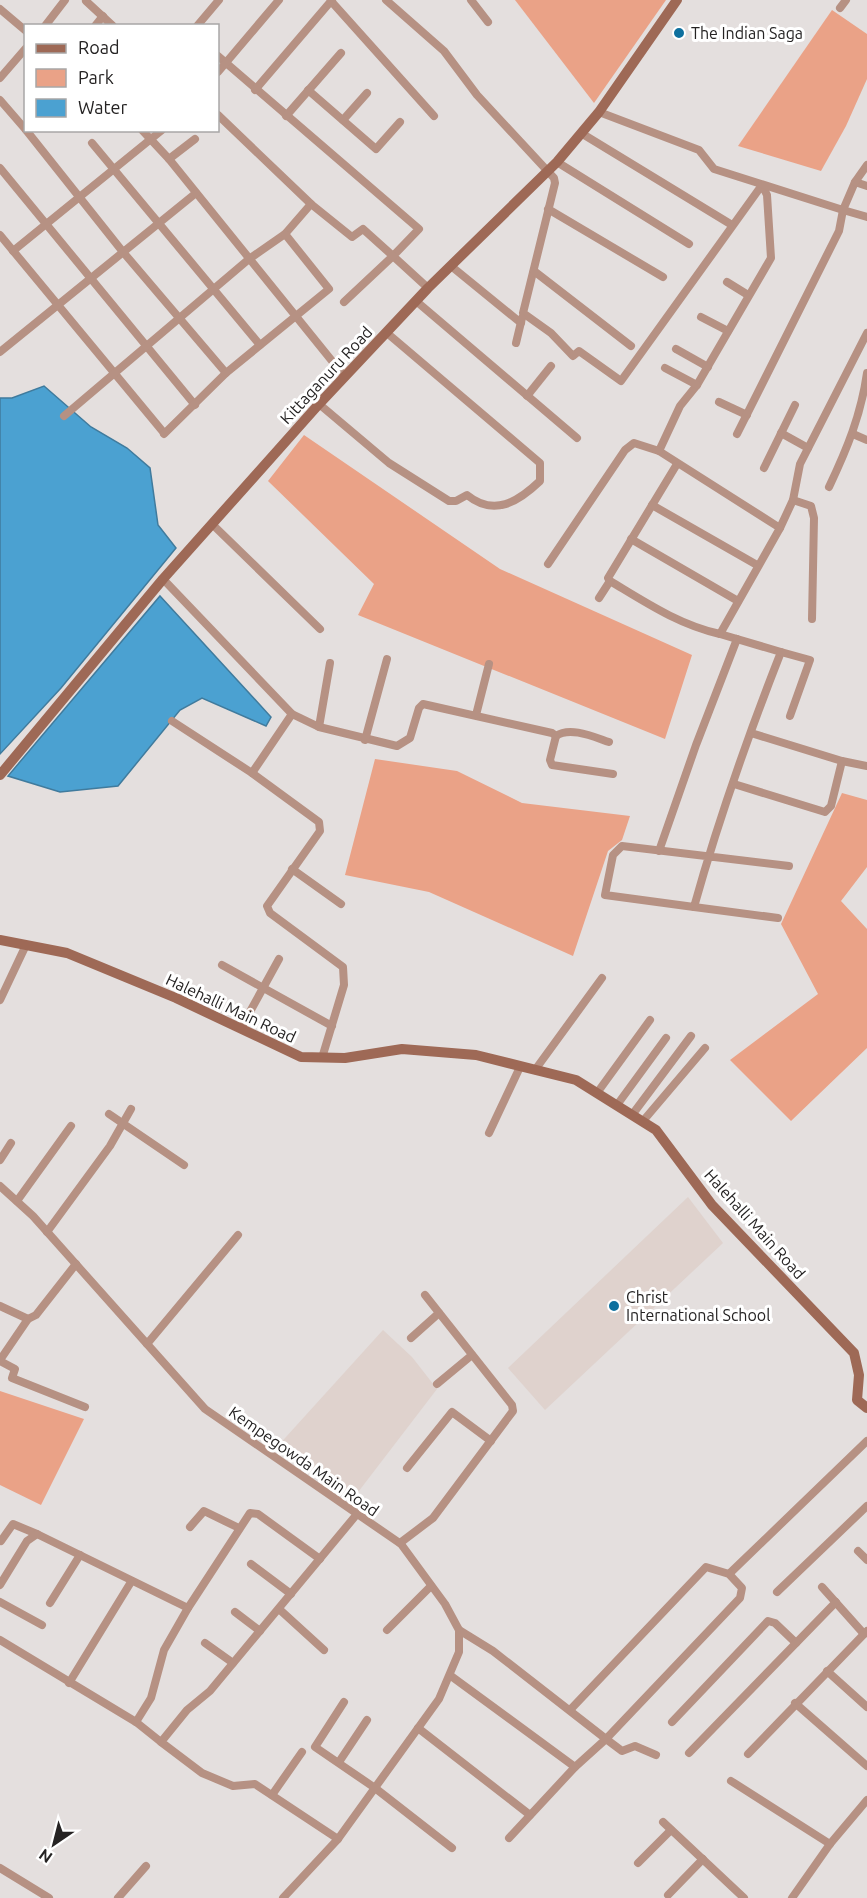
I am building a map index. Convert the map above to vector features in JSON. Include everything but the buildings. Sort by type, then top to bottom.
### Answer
[{"type":"main road","name":"Kittaganuru Road","points":[[0,775],[163,579],[319,404],[428,288],[557,162],[598,112],[677,0]]},
{"type":"main road","name":"Halehalli Main Road","points":[[0,940],[67,953],[241,1028],[301,1057],[345,1058],[402,1049],[476,1055],[576,1080],[656,1130],[720,1213],[854,1353],[859,1375],[857,1400],[867,1408]]},
{"type":"street","points":[[47,24],[65,0]]},
{"type":"street","points":[[200,24],[219,0]]},
{"type":"street","points":[[219,71],[279,0]]},
{"type":"street","points":[[255,90],[331,0],[434,116]]},
{"type":"street","points":[[386,0],[444,51],[477,95],[548,171],[555,183],[516,343]]},
{"type":"street","points":[[471,0],[488,22]]},
{"type":"street","points":[[840,8],[846,0]]},
{"type":"street","points":[[86,1],[111,24]]},
{"type":"street","points":[[0,9],[24,29]]},
{"type":"street","points":[[97,24],[103,16]]},
{"type":"street","points":[[0,78],[24,50]]},
{"type":"street","points":[[286,116],[341,53]]},
{"type":"street","points":[[219,57],[419,229],[344,302]]},
{"type":"street","points":[[308,90],[376,149],[400,122]]},
{"type":"street","points":[[343,120],[367,93]]},
{"type":"street","points":[[0,100],[24,128]]},
{"type":"street","points":[[598,112],[699,150],[714,169],[867,217]]},
{"type":"street","points":[[219,116],[311,204],[352,237],[363,229],[428,288]]},
{"type":"street","points":[[28,132],[123,252],[226,373]]},
{"type":"street","points":[[144,132],[169,159],[345,377]]},
{"type":"street","points":[[13,251],[113,169],[152,141],[160,132]]},
{"type":"street","points":[[582,133],[732,225]]},
{"type":"street","points":[[169,159],[195,139]]},
{"type":"street","points":[[92,143],[260,345]]},
{"type":"street","points":[[557,162],[689,244]]},
{"type":"street","points":[[737,434],[839,231],[843,210],[855,182],[867,165]]},
{"type":"street","points":[[0,168],[195,405]]},
{"type":"street","points":[[855,182],[867,186]]},
{"type":"street","points":[[524,313],[551,333],[573,356],[579,351],[621,381],[762,184]]},
{"type":"street","points":[[659,451],[680,406],[697,385],[771,258],[767,195],[762,184]]},
{"type":"street","points":[[0,352],[196,193]]},
{"type":"street","points":[[64,416],[113,372],[249,259],[285,234],[311,204]]},
{"type":"street","points":[[549,209],[663,277]]},
{"type":"street","points":[[0,236],[164,433],[226,373],[330,289],[285,234]]},
{"type":"street","points":[[451,266],[521,323]]},
{"type":"street","points":[[534,271],[631,346]]},
{"type":"street","points":[[727,282],[748,295]]},
{"type":"street","points":[[416,301],[577,438]]},
{"type":"street","points":[[701,317],[728,331]]},
{"type":"street","points":[[319,404],[389,463],[450,501],[456,501],[467,495],[478,504],[495,507],[523,497],[540,481],[540,463],[387,333]]},
{"type":"street","points":[[720,634],[780,528],[793,500],[796,476],[808,448],[865,344],[867,333]]},
{"type":"street","points":[[676,350],[708,367]]},
{"type":"street","points":[[527,396],[551,366]]},
{"type":"street","points":[[665,368],[697,385]]},
{"type":"street","points":[[829,488],[853,434],[863,403],[867,373]]},
{"type":"street","points":[[719,402],[747,414]]},
{"type":"street","points":[[764,468],[795,405]]},
{"type":"street","points":[[781,433],[808,448]]},
{"type":"street","points":[[853,434],[867,440]]},
{"type":"street","points":[[548,564],[625,450],[634,443],[659,451],[780,528]]},
{"type":"street","points":[[599,598],[610,581],[610,572],[677,464]]},
{"type":"street","points":[[793,500],[811,506],[814,518],[812,620]]},
{"type":"street","points":[[652,505],[757,565]]},
{"type":"street","points":[[212,524],[320,629]]},
{"type":"street","points":[[631,539],[738,601]]},
{"type":"street","points":[[163,579],[292,714],[319,727],[397,746],[406,742],[419,708],[423,704],[556,736]]},
{"type":"street","points":[[610,581],[693,628],[810,660],[790,716]]},
{"type":"street","points":[[660,851],[696,745],[737,639]]},
{"type":"street","points":[[694,907],[718,820],[734,784],[781,652]]},
{"type":"street","points":[[365,740],[387,659]]},
{"type":"street","points":[[319,727],[330,663]]},
{"type":"street","points":[[476,715],[489,664]]},
{"type":"street","points":[[252,773],[292,714]]},
{"type":"street","points":[[172,722],[252,773],[319,822],[320,831],[268,901],[267,910],[343,967],[344,985],[322,1058]]},
{"type":"street","points":[[609,742],[571,732],[561,732],[556,736],[550,760],[552,765],[613,774]]},
{"type":"street","points":[[752,733],[867,766]]},
{"type":"street","points":[[734,784],[825,812],[831,806],[842,760]]},
{"type":"street","points":[[778,918],[605,895],[617,848],[622,846],[789,866]]},
{"type":"street","points":[[292,869],[341,904]]},
{"type":"street","points":[[0,1000],[26,945]]},
{"type":"street","points":[[241,1028],[279,960]]},
{"type":"street","points":[[222,965],[332,1026]]},
{"type":"street","points":[[535,1070],[602,978]]},
{"type":"street","points":[[597,1093],[650,1020]]},
{"type":"street","points":[[632,1115],[691,1036]]},
{"type":"street","points":[[617,1105],[666,1038]]},
{"type":"street","points":[[643,1121],[705,1048]]},
{"type":"street","points":[[489,1133],[520,1067]]},
{"type":"street","points":[[47,1232],[110,1146],[131,1109]]},
{"type":"street","points":[[109,1114],[184,1165]]},
{"type":"street","points":[[16,1201],[71,1126]]},
{"type":"street","points":[[0,1160],[11,1143]]},
{"type":"street","name":"Kempegowda Main Road","points":[[0,1186],[47,1232],[204,1409],[400,1544],[431,1586],[459,1630],[493,1651],[606,1739]]},
{"type":"street","points":[[147,1344],[238,1235]]},
{"type":"street","points":[[76,1264],[41,1311],[28,1319],[0,1360],[15,1369],[12,1378],[86,1407]]},
{"type":"street","points":[[400,1544],[433,1518],[513,1414],[513,1408],[425,1295]]},
{"type":"street","points":[[0,1306],[28,1319]]},
{"type":"street","points":[[411,1338],[439,1312]]},
{"type":"street","points":[[438,1384],[472,1355]]},
{"type":"street","points":[[407,1468],[452,1412],[491,1441]]},
{"type":"street","points":[[729,1574],[867,1441]]},
{"type":"street","points":[[777,1592],[867,1506]]},
{"type":"street","points":[[190,1527],[204,1511],[239,1528]]},
{"type":"street","points":[[136,1722],[151,1698],[160,1656],[247,1516],[256,1512],[320,1559]]},
{"type":"street","points":[[161,1742],[187,1710],[210,1691],[357,1514]]},
{"type":"street","points":[[1,1541],[13,1524],[38,1534],[131,1582],[188,1608]]},
{"type":"street","points":[[0,1585],[27,1541],[38,1534]]},
{"type":"street","points":[[858,1551],[867,1560]]},
{"type":"street","points":[[50,1603],[80,1555]]},
{"type":"street","points":[[251,1564],[291,1594]]},
{"type":"street","points":[[509,1838],[740,1598],[742,1588],[729,1574],[706,1567],[570,1710]]},
{"type":"street","points":[[69,1683],[131,1582]]},
{"type":"street","points":[[387,1630],[431,1586]]},
{"type":"street","points":[[748,1754],[866,1632],[822,1587]]},
{"type":"street","points":[[0,1602],[42,1625]]},
{"type":"street","points":[[688,1753],[836,1602]]},
{"type":"street","points":[[279,1609],[324,1650]]},
{"type":"street","points":[[235,1612],[260,1631]]},
{"type":"street","points":[[672,1722],[768,1621],[775,1623],[796,1643]]},
{"type":"street","points":[[283,1898],[338,1839],[439,1699],[451,1676],[459,1652],[459,1630]]},
{"type":"street","points":[[0,1640],[136,1722],[202,1773],[232,1786],[255,1784],[338,1839]]},
{"type":"street","points":[[205,1643],[233,1663]]},
{"type":"street","points":[[827,1671],[867,1707]]},
{"type":"street","points":[[451,1676],[575,1767]]},
{"type":"street","points":[[344,1702],[315,1744],[317,1749],[375,1788],[452,1848]]},
{"type":"street","points":[[795,1703],[867,1766]]},
{"type":"street","points":[[339,1762],[367,1720]]},
{"type":"street","points":[[418,1728],[530,1815]]},
{"type":"street","points":[[606,1739],[622,1751],[635,1746],[656,1755]]},
{"type":"street","points":[[272,1795],[302,1752]]},
{"type":"street","points":[[731,1780],[830,1844]]},
{"type":"street","points":[[792,1898],[830,1844],[866,1802]]},
{"type":"street","points":[[663,1822],[738,1896]]},
{"type":"street","points":[[638,1863],[671,1830]]},
{"type":"street","points":[[668,1895],[703,1859]]},
{"type":"street","points":[[118,1898],[146,1866]]},
{"type":"street","points":[[0,1868],[49,1898]]},
{"type":"shaded area","name":"Christ International School","points":[[688,1197],[723,1243],[545,1410],[508,1368]]},
{"type":"shaded area","points":[[383,1330],[412,1357],[437,1389],[352,1500],[276,1448]]},
{"type":"green space","points":[[515,0],[666,0],[594,103]]},
{"type":"green space","points":[[832,10],[867,34],[867,79],[846,126],[821,171],[738,146]]},
{"type":"green space","points":[[304,435],[500,569],[692,655],[665,739],[358,615],[374,584],[268,481]]},
{"type":"green space","points":[[375,759],[457,771],[522,803],[630,816],[622,840],[608,851],[573,956],[429,892],[345,875]]},
{"type":"green space","points":[[842,793],[867,800],[867,867],[841,901],[867,929],[867,1048],[791,1121],[730,1060],[818,994],[781,924]]},
{"type":"green space","points":[[0,1391],[84,1419],[41,1505],[0,1485]]},
{"type":"water","points":[[44,386],[91,427],[127,448],[150,468],[158,525],[176,548],[61,688],[0,754],[0,398],[12,398]]},
{"type":"water","points":[[160,596],[271,717],[266,726],[202,698],[180,710],[118,786],[60,792],[8,776]]},
{"type":"place","name":"The Indian Saga","points":[[679,33]]},
{"type":"place","name":"Christ International School","points":[[614,1306]]}]
